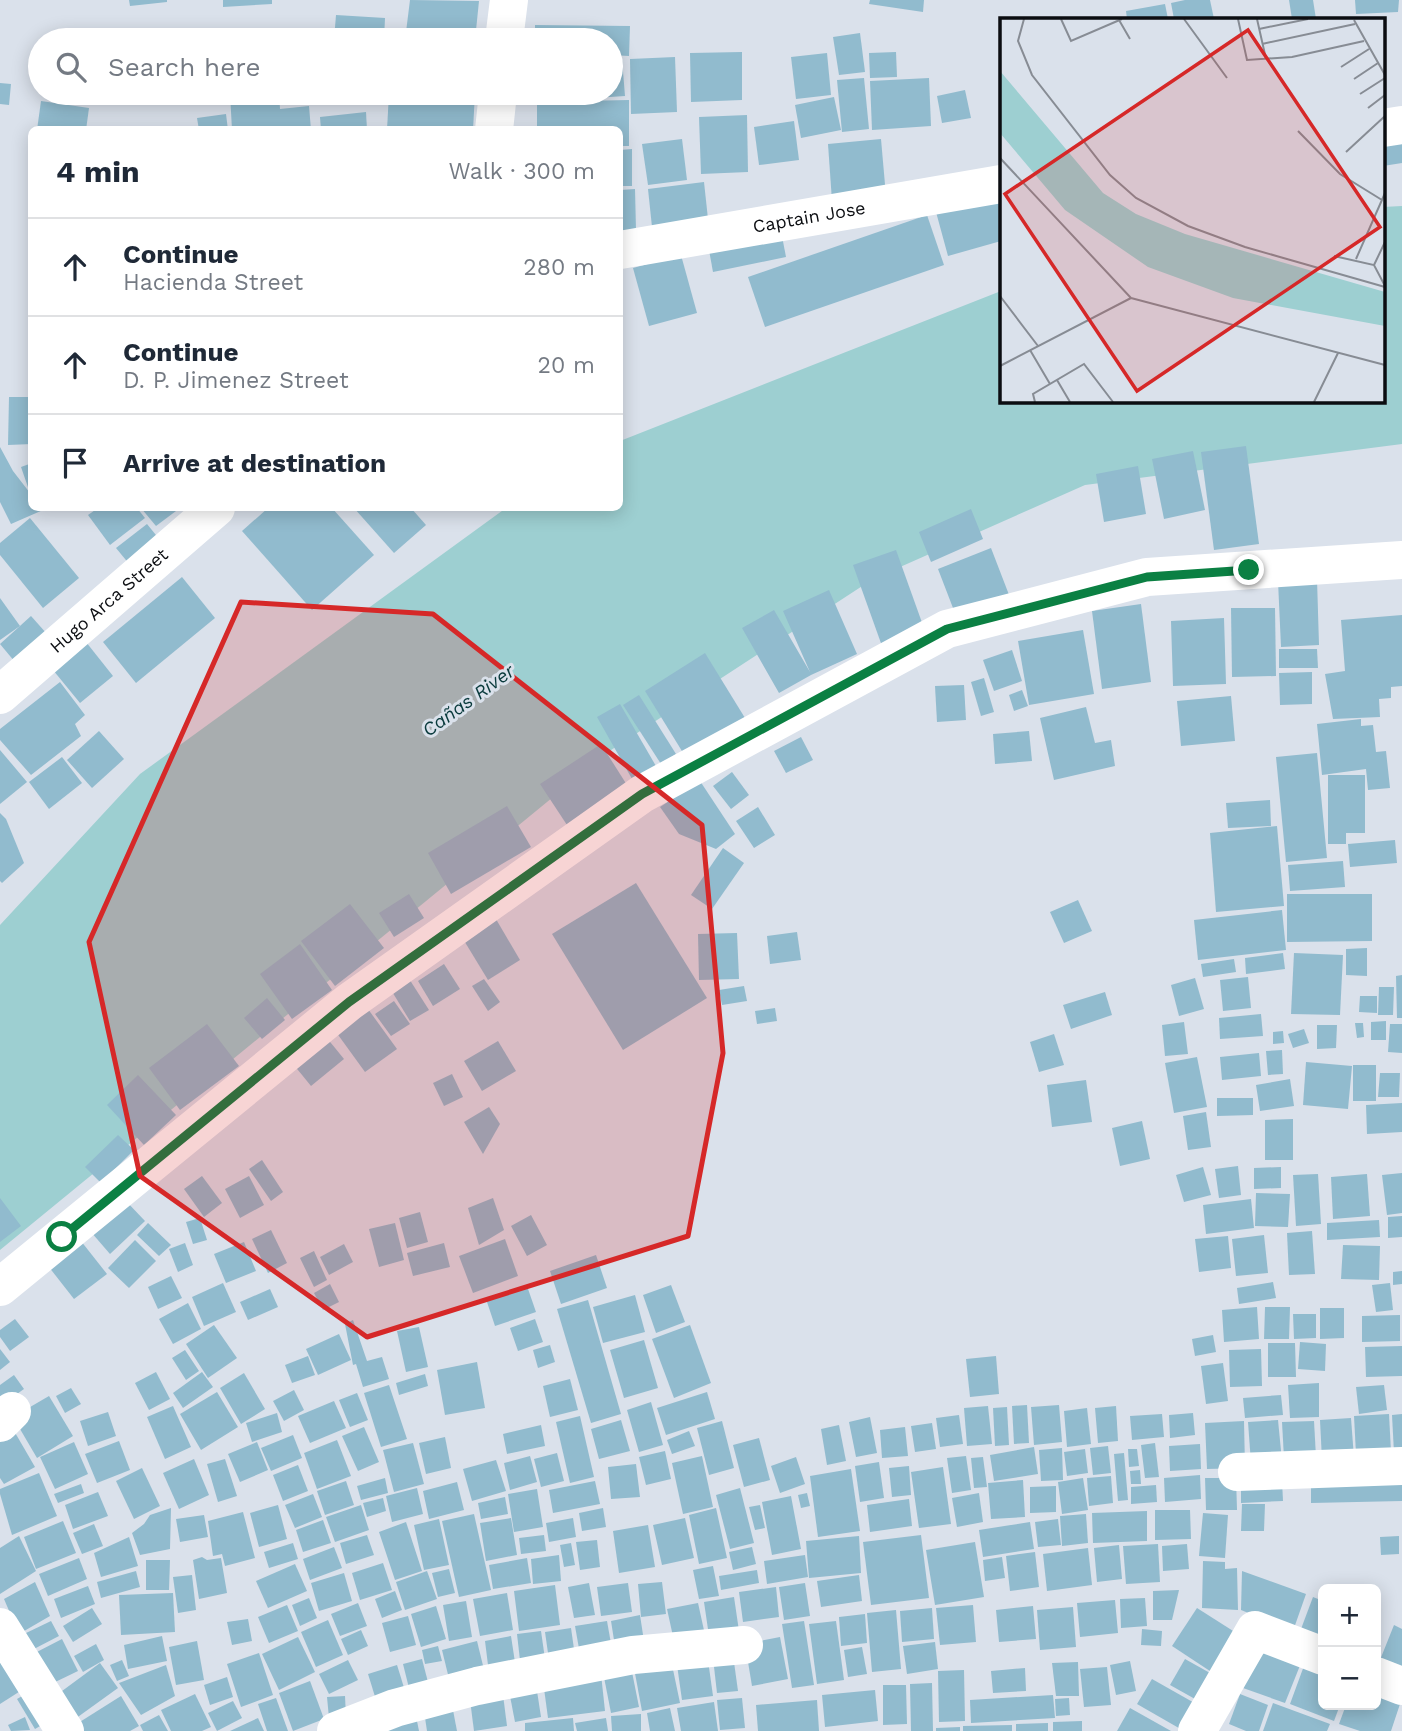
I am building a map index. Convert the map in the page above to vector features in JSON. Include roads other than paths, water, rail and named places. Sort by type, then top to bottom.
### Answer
[{"type":"street","points":[[506,28],[509,0]]},
{"type":"street","points":[[494,126],[497,105]]},
{"type":"street","points":[[1384,128],[1402,125]]},
{"type":"street","name":"Captain Jose","points":[[623,249],[1000,184]]},
{"type":"street","name":"Hugo Arca Street","points":[[0,695],[213,511]]},
{"type":"street","points":[[0,1287],[349,1002],[642,794],[947,629],[1147,577],[1402,559]]},
{"type":"street","points":[[1237,1472],[1402,1466]]},
{"type":"street","points":[[0,1628],[65,1731]]},
{"type":"street","points":[[1204,1729],[1255,1630],[1318,1654]]},
{"type":"street","points":[[336,1731],[395,1708],[477,1686],[633,1656],[744,1645]]},
{"type":"street","points":[[1381,1678],[1402,1686]]},
{"type":"water","name":"Cañas River","points":[[1402,206],[1402,444],[1085,485],[873,579],[608,752],[0,1250],[0,925],[140,774],[502,511],[623,511],[623,440],[1000,291],[1000,402],[1384,402],[1384,207]]}]
